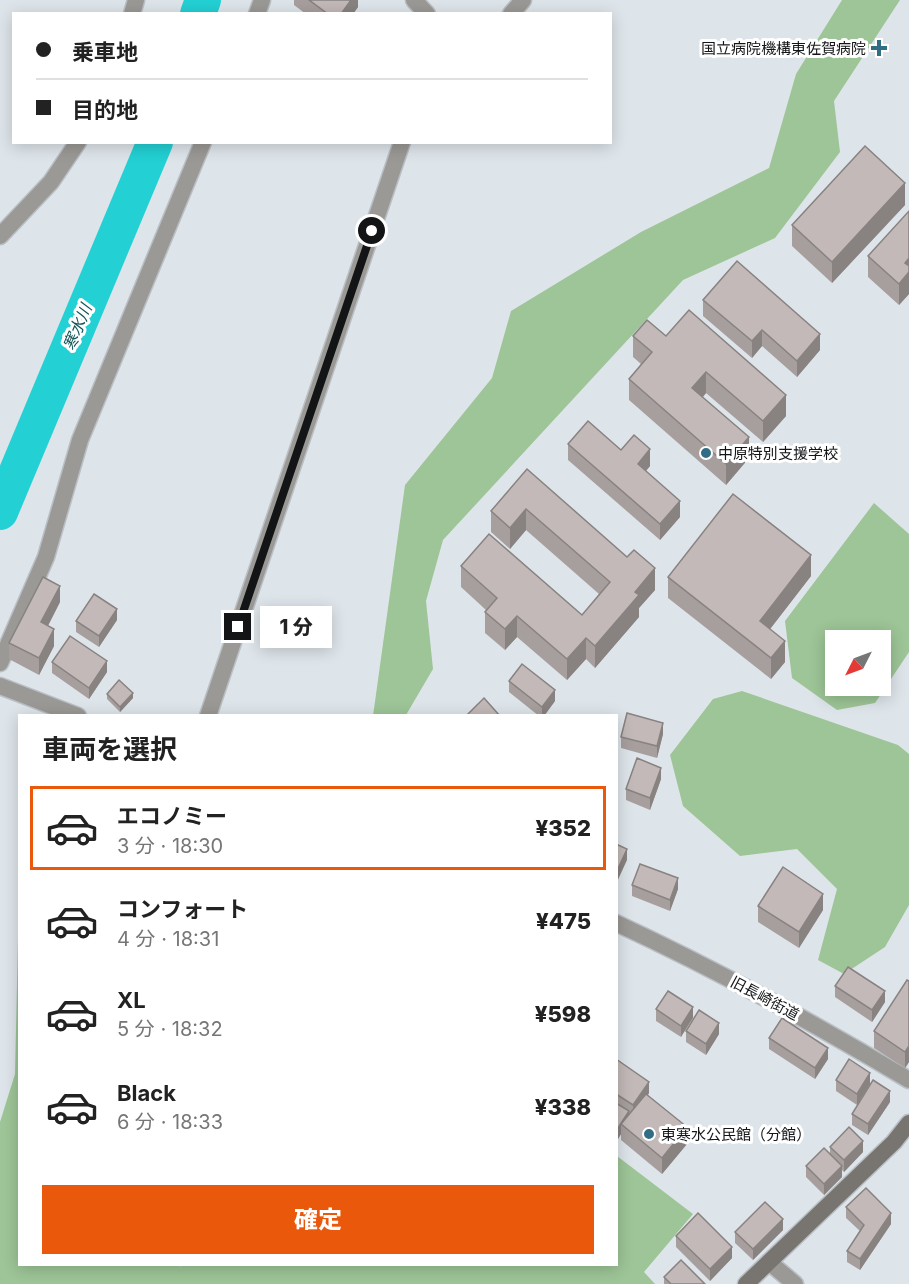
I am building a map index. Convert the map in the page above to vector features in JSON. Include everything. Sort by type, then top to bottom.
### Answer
[{"type":"main road","points":[[746,1284],[894,1142],[909,1123]]},
{"type":"street","points":[[414,0],[425,12]]},
{"type":"street","points":[[513,12],[523,0]]},
{"type":"street","points":[[0,236],[51,182],[77,144]]},
{"type":"street","points":[[0,663],[46,557],[80,440],[202,144]]},
{"type":"street","points":[[209,714],[401,144]]},
{"type":"street","points":[[0,686],[73,714]]},
{"type":"street","name":"旧長崎街道","points":[[618,924],[666,946],[830,1032],[909,1080]]},
{"type":"street","points":[[769,1262],[795,1284]]},
{"type":"green space","points":[[842,0],[900,0],[834,101],[840,152],[775,238],[683,280],[443,540],[426,601],[433,669],[407,714],[373,714],[405,485],[492,378],[511,311],[641,232],[769,168],[796,74]]},
{"type":"green space","points":[[874,503],[909,534],[909,652],[891,679],[891,630],[825,630],[825,696],[880,696],[875,703],[837,710],[792,678],[785,621]]},
{"type":"green space","points":[[742,691],[898,745],[909,754],[909,905],[885,947],[844,974],[818,960],[837,889],[797,849],[740,856],[683,806],[670,755],[713,699]]},
{"type":"green space","points":[[18,938],[18,1266],[618,1266],[618,1157],[693,1214],[644,1272],[655,1284],[0,1284],[0,1122],[15,1074]]},
{"type":"building","points":[[309,0],[351,0],[342,12],[325,12]]},
{"type":"building","points":[[865,146],[905,183],[832,262],[792,225]]},
{"type":"building","points":[[909,211],[909,258],[905,263],[909,266],[909,272],[899,284],[868,256]]},
{"type":"building","points":[[737,261],[820,334],[797,361],[762,330],[752,341],[703,300]]},
{"type":"building","points":[[689,310],[786,395],[763,421],[706,372],[692,388],[749,437],[726,464],[629,379],[652,352],[633,336],[647,320],[666,336]]},
{"type":"building","points":[[588,421],[621,450],[634,435],[650,449],[638,464],[680,501],[660,524],[568,444]]},
{"type":"building","points":[[527,469],[627,557],[634,550],[655,568],[635,592],[639,595],[595,646],[586,638],[567,659],[517,616],[505,629],[485,612],[497,598],[461,566],[489,534],[582,615],[610,582],[526,509],[510,528],[491,511]]},
{"type":"building","points":[[733,494],[811,555],[760,621],[785,641],[771,658],[668,577]]},
{"type":"building","points":[[43,577],[60,586],[41,622],[54,629],[39,658],[9,643]]},
{"type":"building","points":[[94,594],[117,609],[99,636],[76,621]]},
{"type":"building","points":[[70,636],[107,661],[89,688],[52,662]]},
{"type":"building","points":[[522,664],[555,690],[542,707],[509,681]]},
{"type":"building","points":[[119,680],[133,693],[120,707],[107,694]]},
{"type":"building","points":[[484,698],[498,714],[468,714]]},
{"type":"building","points":[[627,713],[663,723],[657,746],[621,737]]},
{"type":"building","points":[[637,758],[661,768],[650,798],[626,789]]},
{"type":"building","points":[[618,845],[627,849],[618,869]]},
{"type":"building","points":[[640,864],[678,878],[670,900],[632,885]]},
{"type":"building","points":[[783,867],[823,894],[799,932],[758,906]]},
{"type":"building","points":[[848,967],[885,991],[872,1010],[835,986]]},
{"type":"building","points":[[907,980],[909,981],[909,1046],[905,1052],[874,1031]]},
{"type":"building","points":[[668,991],[693,1007],[681,1026],[656,1009]]},
{"type":"building","points":[[699,1010],[719,1023],[706,1044],[686,1031]]},
{"type":"building","points":[[782,1018],[828,1048],[815,1068],[769,1038]]},
{"type":"building","points":[[849,1059],[870,1073],[857,1094],[836,1080]]},
{"type":"building","points":[[618,1060],[649,1082],[633,1105],[618,1095]]},
{"type":"building","points":[[873,1080],[890,1091],[868,1124],[852,1114]]},
{"type":"building","points":[[646,1094],[687,1127],[662,1158],[621,1124]]},
{"type":"building","points":[[618,1104],[629,1111],[618,1128]]},
{"type":"building","points":[[849,1127],[863,1141],[844,1160],[830,1147]]},
{"type":"building","points":[[824,1148],[842,1166],[824,1184],[806,1166]]},
{"type":"building","points":[[866,1188],[891,1213],[860,1259],[847,1251],[864,1225],[846,1207]]},
{"type":"building","points":[[765,1202],[783,1219],[753,1249],[735,1232]]},
{"type":"building","points":[[698,1213],[732,1247],[710,1269],[676,1236]]},
{"type":"building","points":[[681,1260],[705,1284],[671,1284],[664,1277]]},
{"type":"waterway","name":"寒水川","points":[[199,12],[203,0]]},
{"type":"waterway","name":"寒水川","points":[[0,512],[154,144]]},
{"type":"place","name":"国立病院機構東佐賀病院","points":[[879,48]]},
{"type":"place","name":"中原特別支援学校","points":[[706,453]]},
{"type":"place","name":"東寒水公民館（分館）","points":[[649,1134]]},
{"type":"route","points":[[238,627],[372,231]]}]
